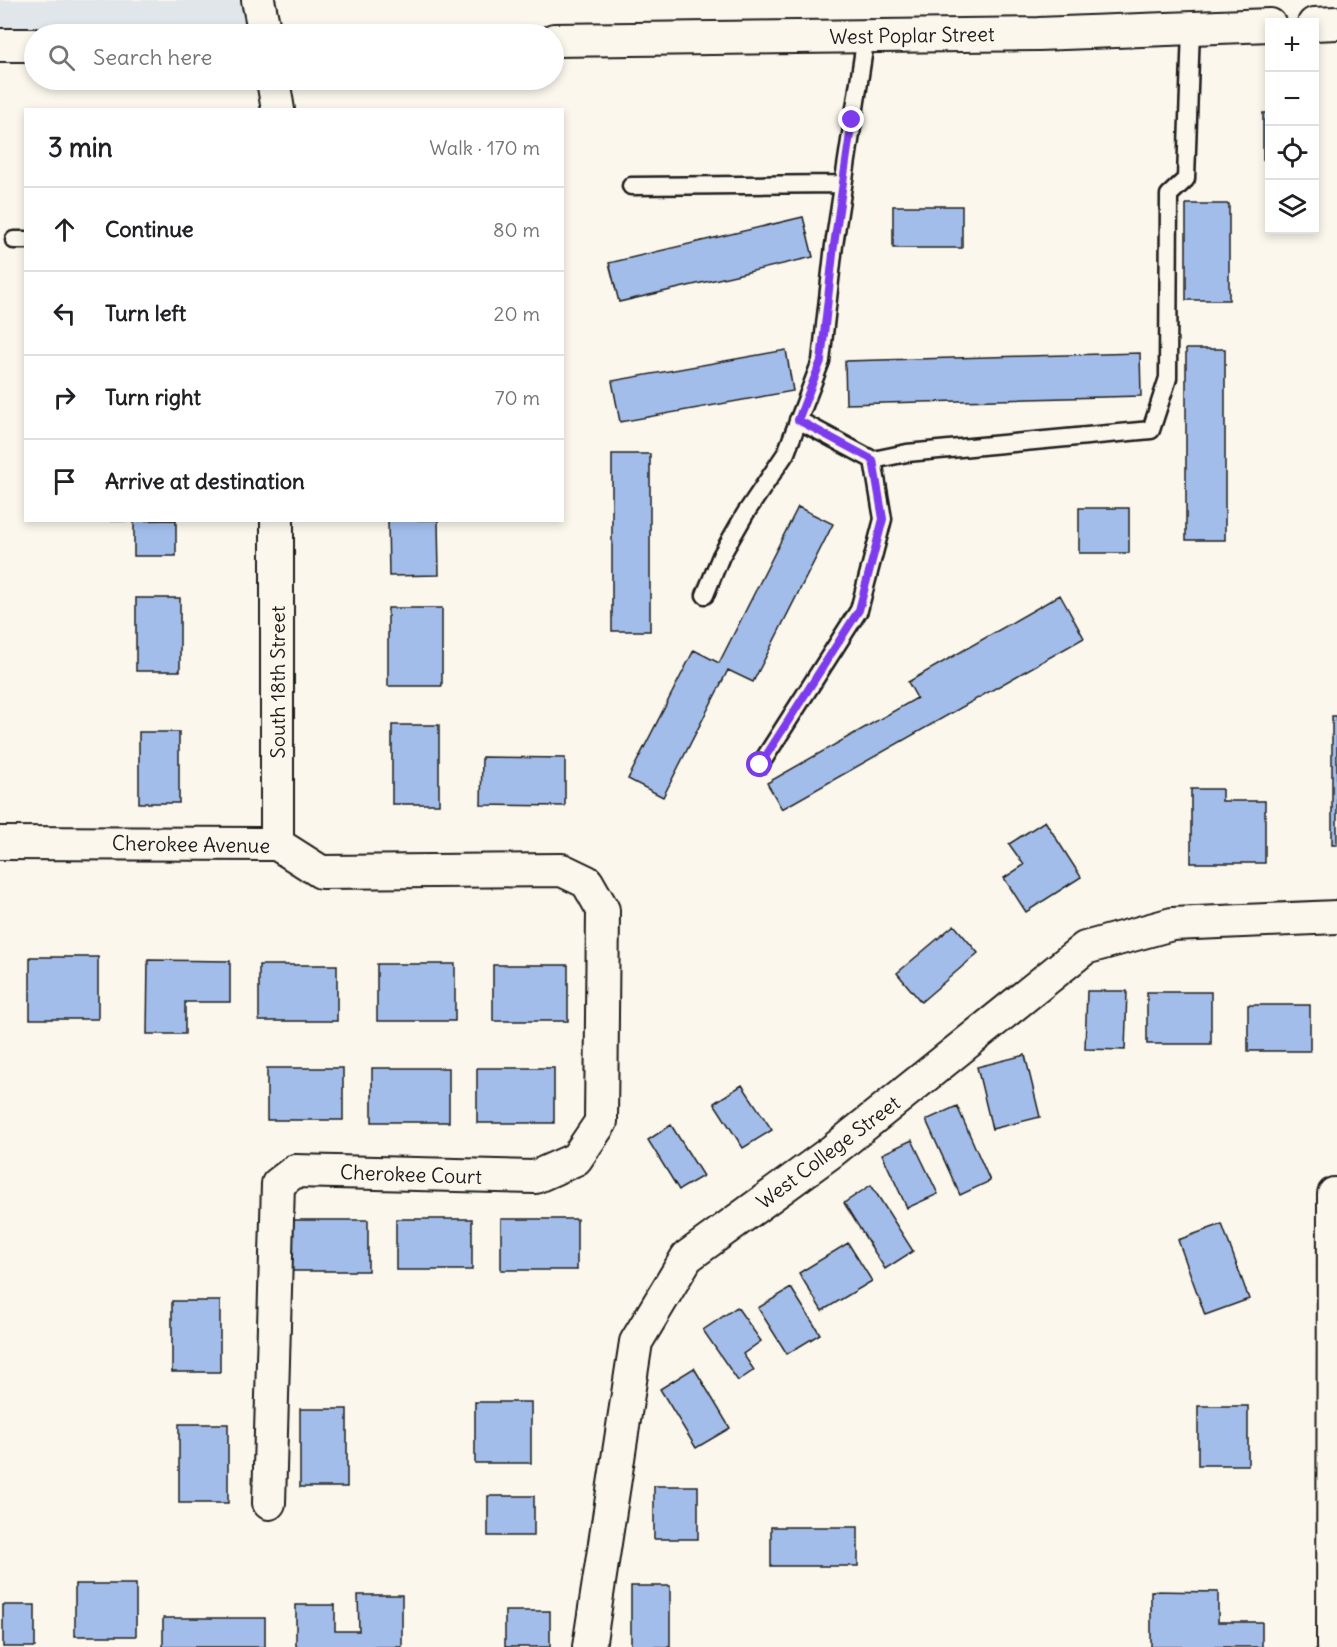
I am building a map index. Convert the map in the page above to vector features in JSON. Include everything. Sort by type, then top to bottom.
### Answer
[{"type":"street","points":[[258,0],[263,24]]},
{"type":"street","points":[[1319,24],[1337,23]]},
{"type":"street","name":"West Poplar Street","points":[[564,40],[1038,34],[1265,25]]},
{"type":"street","points":[[0,45],[24,45]]},
{"type":"street","points":[[275,90],[278,108]]},
{"type":"street","name":"South 18th Street","points":[[277,522],[277,844]]},
{"type":"street","name":"Cherokee Avenue","points":[[0,843],[277,844],[321,872],[562,870],[587,882]]},
{"type":"street","name":"Cherokee Court","points":[[269,1503],[278,1184],[295,1171],[535,1177],[576,1159],[601,1122],[603,910],[587,882]]},
{"type":"street","name":"West College Street","points":[[589,1647],[636,1342],[687,1257],[831,1152],[1085,948],[1172,924],[1337,917]]},
{"type":"street","points":[[1333,1647],[1334,1194]]},
{"type":"lane","points":[[798,420],[873,460],[907,453],[1151,430],[1168,378],[1169,195],[1186,178],[1191,28]]},
{"type":"lane","points":[[705,595],[721,556],[745,514],[786,453],[821,361],[843,184],[866,36]]},
{"type":"lane","points":[[631,186],[843,184]]},
{"type":"lane","points":[[760,765],[859,610],[883,519],[873,460]]},
{"type":"shaded area","points":[[0,0],[253,0],[253,24],[24,24],[24,37],[0,45]]},
{"type":"building","points":[[1263,113],[1265,113],[1265,160],[1263,160]]},
{"type":"building","points":[[1186,204],[1229,204],[1229,300],[1186,300]]},
{"type":"building","points":[[893,206],[962,206],[962,248],[893,248]]},
{"type":"building","points":[[803,217],[813,257],[619,302],[609,263]]},
{"type":"building","points":[[1186,349],[1225,349],[1225,540],[1186,540]]},
{"type":"building","points":[[786,350],[793,391],[620,422],[612,381]]},
{"type":"building","points":[[1140,353],[1141,396],[846,404],[845,361]]},
{"type":"building","points":[[612,454],[650,454],[650,631],[612,631]]},
{"type":"building","points":[[798,507],[833,524],[753,682],[728,670],[663,797],[628,779],[694,650],[719,663]]},
{"type":"building","points":[[1079,508],[1129,508],[1129,553],[1079,553]]},
{"type":"building","points":[[134,522],[176,522],[176,556],[134,556]]},
{"type":"building","points":[[388,522],[438,522],[439,575],[389,576]]},
{"type":"building","points":[[1060,595],[1084,638],[782,809],[767,783],[917,698],[908,682]]},
{"type":"building","points":[[136,598],[180,598],[180,671],[136,671]]},
{"type":"building","points":[[388,608],[442,608],[442,686],[388,686]]},
{"type":"building","points":[[1332,716],[1337,716],[1337,845],[1332,845]]},
{"type":"building","points":[[392,725],[439,725],[439,804],[392,804]]},
{"type":"building","points":[[139,732],[179,732],[179,803],[139,803]]},
{"type":"building","points":[[482,757],[565,758],[565,806],[481,805]]},
{"type":"building","points":[[1191,789],[1222,789],[1222,801],[1265,801],[1265,863],[1191,863]]},
{"type":"building","points":[[1045,821],[1081,877],[1026,912],[1004,878],[1024,865],[1009,844]]},
{"type":"building","points":[[954,925],[978,953],[921,1002],[897,973]]},
{"type":"building","points":[[30,957],[98,957],[98,1019],[30,1019]]},
{"type":"building","points":[[148,960],[230,961],[230,1002],[185,1002],[185,1034],[147,1034]]},
{"type":"building","points":[[377,964],[455,964],[455,1021],[377,1021]]},
{"type":"building","points":[[259,965],[337,965],[337,1021],[259,1021]]},
{"type":"building","points":[[493,965],[568,965],[568,1021],[493,1021]]},
{"type":"building","points":[[1087,991],[1127,991],[1125,1050],[1085,1049]]},
{"type":"building","points":[[1147,992],[1211,992],[1211,1044],[1147,1044]]},
{"type":"building","points":[[1248,1005],[1310,1005],[1310,1051],[1248,1051]]},
{"type":"building","points":[[1025,1055],[1040,1117],[992,1129],[977,1067]]},
{"type":"building","points":[[267,1068],[343,1068],[343,1120],[267,1120]]},
{"type":"building","points":[[372,1068],[449,1068],[449,1122],[372,1122]]},
{"type":"building","points":[[477,1068],[554,1068],[554,1123],[477,1123]]},
{"type":"building","points":[[742,1085],[772,1130],[743,1148],[714,1103]]},
{"type":"building","points":[[957,1106],[990,1181],[960,1195],[926,1120]]},
{"type":"building","points":[[671,1125],[703,1176],[679,1190],[648,1140]]},
{"type":"building","points":[[912,1140],[938,1194],[907,1208],[882,1154]]},
{"type":"building","points":[[871,1185],[913,1251],[885,1269],[844,1203]]},
{"type":"building","points":[[396,1219],[472,1219],[472,1270],[396,1270]]},
{"type":"building","points":[[501,1219],[577,1219],[577,1270],[501,1270]]},
{"type":"building","points":[[291,1220],[368,1220],[368,1271],[291,1271]]},
{"type":"building","points":[[1222,1224],[1249,1299],[1205,1315],[1178,1240]]},
{"type":"building","points":[[848,1243],[872,1281],[822,1311],[799,1273]]},
{"type":"building","points":[[791,1288],[820,1334],[787,1354],[758,1308]]},
{"type":"building","points":[[172,1301],[220,1301],[220,1372],[172,1372]]},
{"type":"building","points":[[737,1307],[761,1341],[743,1354],[754,1370],[738,1381],[703,1330]]},
{"type":"building","points":[[694,1368],[730,1428],[696,1448],[660,1389]]},
{"type":"building","points":[[475,1402],[531,1402],[531,1463],[475,1463]]},
{"type":"building","points":[[1198,1406],[1248,1406],[1248,1465],[1198,1465]]},
{"type":"building","points":[[300,1409],[347,1409],[347,1487],[300,1487]]},
{"type":"building","points":[[179,1424],[228,1424],[228,1503],[179,1503]]},
{"type":"building","points":[[654,1486],[698,1486],[698,1539],[654,1539]]},
{"type":"building","points":[[488,1496],[534,1496],[534,1536],[488,1536]]},
{"type":"building","points":[[771,1527],[858,1527],[858,1566],[771,1566]]},
{"type":"building","points":[[75,1584],[136,1584],[136,1636],[75,1636]]},
{"type":"building","points":[[631,1586],[670,1586],[670,1647],[631,1647]]},
{"type":"building","points":[[1151,1591],[1218,1592],[1218,1622],[1262,1622],[1262,1647],[1151,1647]]},
{"type":"building","points":[[358,1595],[402,1595],[402,1647],[296,1647],[296,1605],[335,1605],[335,1631],[359,1631]]},
{"type":"building","points":[[3,1605],[35,1605],[35,1647],[3,1647]]},
{"type":"building","points":[[505,1611],[550,1611],[550,1647],[505,1647]]},
{"type":"building","points":[[163,1618],[265,1618],[265,1647],[163,1647]]},
{"type":"route","points":[[760,765],[859,610],[883,519],[873,460],[798,420],[821,361],[834,245],[852,120]]}]
